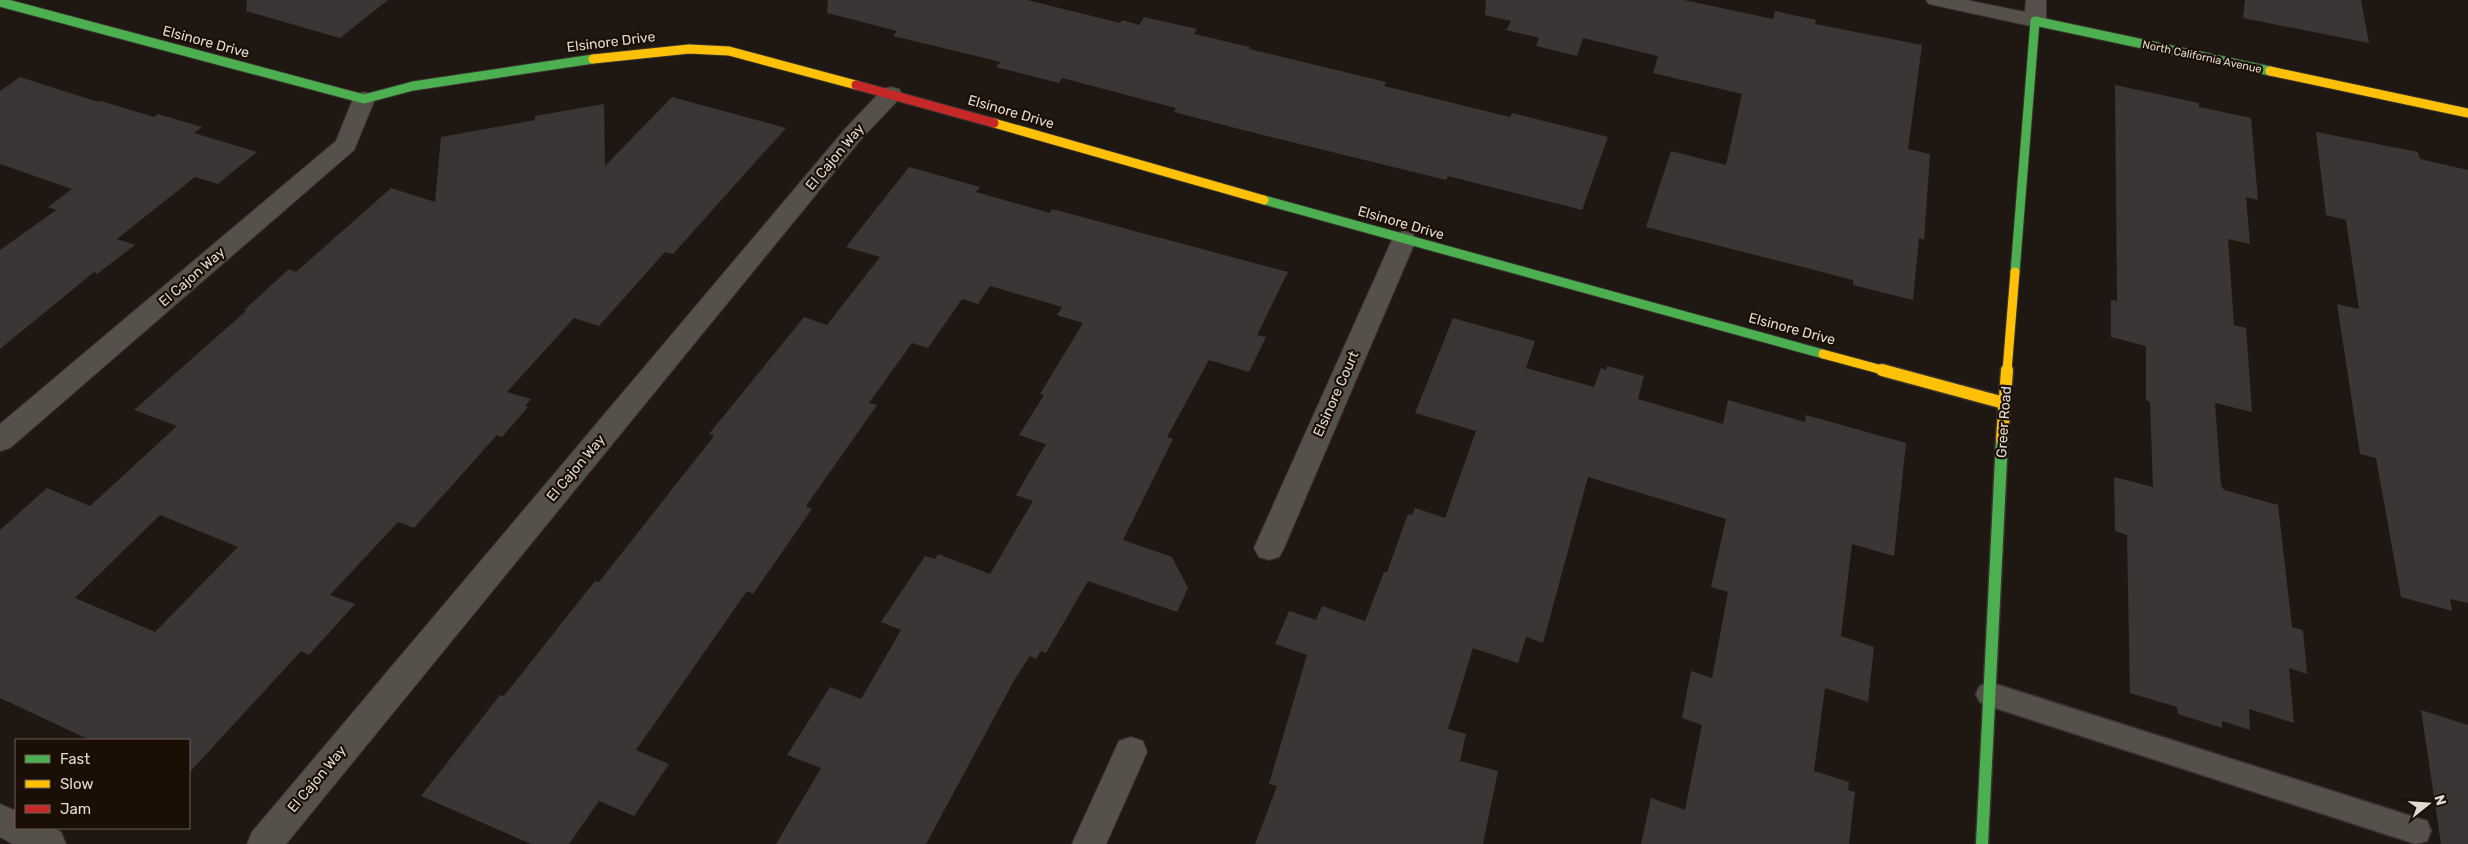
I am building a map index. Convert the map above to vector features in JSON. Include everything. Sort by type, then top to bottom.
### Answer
[{"type":"street","name":"North California Avenue","points":[[1936,0],[2036,10],[2468,113]]},
{"type":"street","name":"Elsinore Drive","points":[[0,2],[364,99],[414,86],[526,68],[651,52],[729,51],[891,94],[1404,240],[2004,403]]},
{"type":"street","name":"Greer Road","points":[[1982,844],[2004,403],[2036,10]]},
{"type":"street","name":"El Cajon Way","points":[[264,844],[835,156],[891,94]]},
{"type":"street","name":"El Cajon Way","points":[[0,440],[346,145],[364,99]]},
{"type":"street","name":"Elsinore Court","points":[[1269,548],[1404,240]]},
{"type":"street","points":[[1088,844],[1131,752]]},
{"type":"street","points":[[0,820],[15,827]]},
{"type":"street","points":[[18,829],[49,844]]},
{"type":"lane","points":[[1989,694],[2417,832]]},
{"type":"building","points":[[247,0],[388,0],[340,38],[246,11]]},
{"type":"building","points":[[828,0],[1027,0],[1120,23],[1122,20],[1139,25],[1144,17],[1197,29],[1194,34],[1250,47],[1249,49],[1386,82],[1384,86],[1510,117],[1512,113],[1608,137],[1582,210],[1448,176],[1446,180],[1243,130],[1174,112],[1176,108],[1062,78],[1059,83],[996,67],[1001,62],[893,36],[897,31],[827,13]]},
{"type":"building","points":[[1486,0],[1684,0],[1773,19],[1775,11],[1816,20],[1815,24],[1922,45],[1908,149],[1930,154],[1924,240],[1919,238],[1913,300],[1853,285],[1853,280],[1646,227],[1671,151],[1726,165],[1742,94],[1653,73],[1658,56],[1583,38],[1577,56],[1536,46],[1539,38],[1506,30],[1511,21],[1485,15]]},
{"type":"building","points":[[2245,0],[2361,0],[2369,43],[2243,18]]},
{"type":"building","points":[[20,77],[98,102],[101,101],[154,117],[158,114],[202,127],[194,133],[257,152],[218,184],[195,177],[117,239],[135,245],[97,274],[94,272],[0,349],[0,250],[56,210],[48,207],[72,189],[0,164],[0,91]]},
{"type":"building","points":[[2115,85],[2199,103],[2199,107],[2251,118],[2258,200],[2246,197],[2250,244],[2228,239],[2234,325],[2246,328],[2252,412],[2215,403],[2221,485],[2224,490],[2278,505],[2292,627],[2303,630],[2307,674],[2289,668],[2294,723],[2249,709],[2250,730],[2222,721],[2222,728],[2178,714],[2177,707],[2130,693],[2127,535],[2115,531],[2114,477],[2153,487],[2150,402],[2146,400],[2146,346],[2111,337],[2111,300],[2117,301]]},
{"type":"building","points":[[672,97],[786,128],[673,254],[665,252],[599,326],[574,318],[507,392],[531,399],[525,406],[528,407],[502,437],[497,435],[414,528],[398,522],[330,595],[355,604],[309,655],[301,651],[190,772],[190,739],[88,739],[0,698],[0,530],[47,488],[90,506],[177,426],[134,410],[246,311],[244,310],[289,269],[296,272],[391,188],[435,202],[441,137],[535,120],[535,116],[604,104],[605,166]],"holes":[[[160,515],[238,547],[155,632],[75,598]]]},
{"type":"building","points":[[2316,132],[2418,152],[2420,159],[2468,170],[2468,603],[2450,599],[2452,611],[2401,597],[2376,458],[2360,454],[2337,304],[2359,309],[2346,220],[2326,215]]},
{"type":"building","points":[[909,167],[980,187],[976,192],[1050,213],[1052,209],[1288,272],[1257,335],[1266,337],[1249,372],[1209,360],[1167,437],[1173,439],[1123,540],[1172,557],[1188,588],[1177,612],[1088,581],[1046,653],[1041,651],[1036,659],[1030,656],[1016,677],[926,844],[776,844],[821,768],[787,755],[830,687],[861,699],[901,630],[881,622],[925,556],[935,559],[938,554],[990,574],[1033,501],[1016,495],[1046,444],[1019,435],[1044,395],[1040,394],[1083,323],[1057,315],[1062,307],[990,286],[978,304],[962,299],[928,348],[912,343],[869,403],[877,405],[806,506],[812,509],[753,594],[747,591],[636,750],[669,764],[634,816],[599,801],[569,844],[531,844],[421,796],[500,695],[504,696],[595,581],[599,582],[714,436],[709,434],[804,317],[827,325],[880,257],[846,247]]},
{"type":"building","points":[[1453,318],[1535,341],[1526,368],[1594,387],[1601,368],[1606,370],[1607,366],[1644,376],[1638,399],[1723,424],[1728,400],[1805,422],[1806,415],[1906,443],[1894,556],[1852,544],[1841,636],[1874,647],[1868,702],[1825,688],[1814,771],[1849,782],[1848,790],[1855,792],[1849,844],[1641,844],[1651,798],[1685,810],[1702,725],[1682,718],[1691,671],[1712,678],[1728,592],[1711,587],[1726,519],[1588,477],[1543,643],[1526,637],[1518,663],[1473,648],[1448,729],[1466,734],[1460,761],[1498,771],[1483,844],[1255,844],[1277,786],[1269,784],[1307,655],[1275,644],[1289,611],[1316,620],[1322,606],[1365,621],[1384,572],[1387,572],[1408,514],[1412,515],[1415,508],[1445,518],[1476,431],[1415,413]]},
{"type":"building","points":[[2421,710],[2468,725],[2468,844],[2441,844]]},
{"type":"traffic: fast","points":[[0,2],[364,99],[413,86],[593,59]]},
{"type":"traffic: fast","points":[[2015,272],[2035,21],[2270,71]]},
{"type":"traffic: fast","points":[[1264,200],[1823,354]]},
{"type":"traffic: fast","points":[[1982,844],[2002,439]]},
{"type":"traffic: slow","points":[[593,59],[689,49],[729,51],[856,85]]},
{"type":"traffic: slow","points":[[2270,71],[2468,113]]},
{"type":"traffic: slow","points":[[994,123],[1264,200]]},
{"type":"traffic: slow","points":[[2002,439],[2015,272]]},
{"type":"traffic: slow","points":[[1823,354],[2004,403]]},
{"type":"traffic: jam","points":[[856,85],[994,123]]}]
